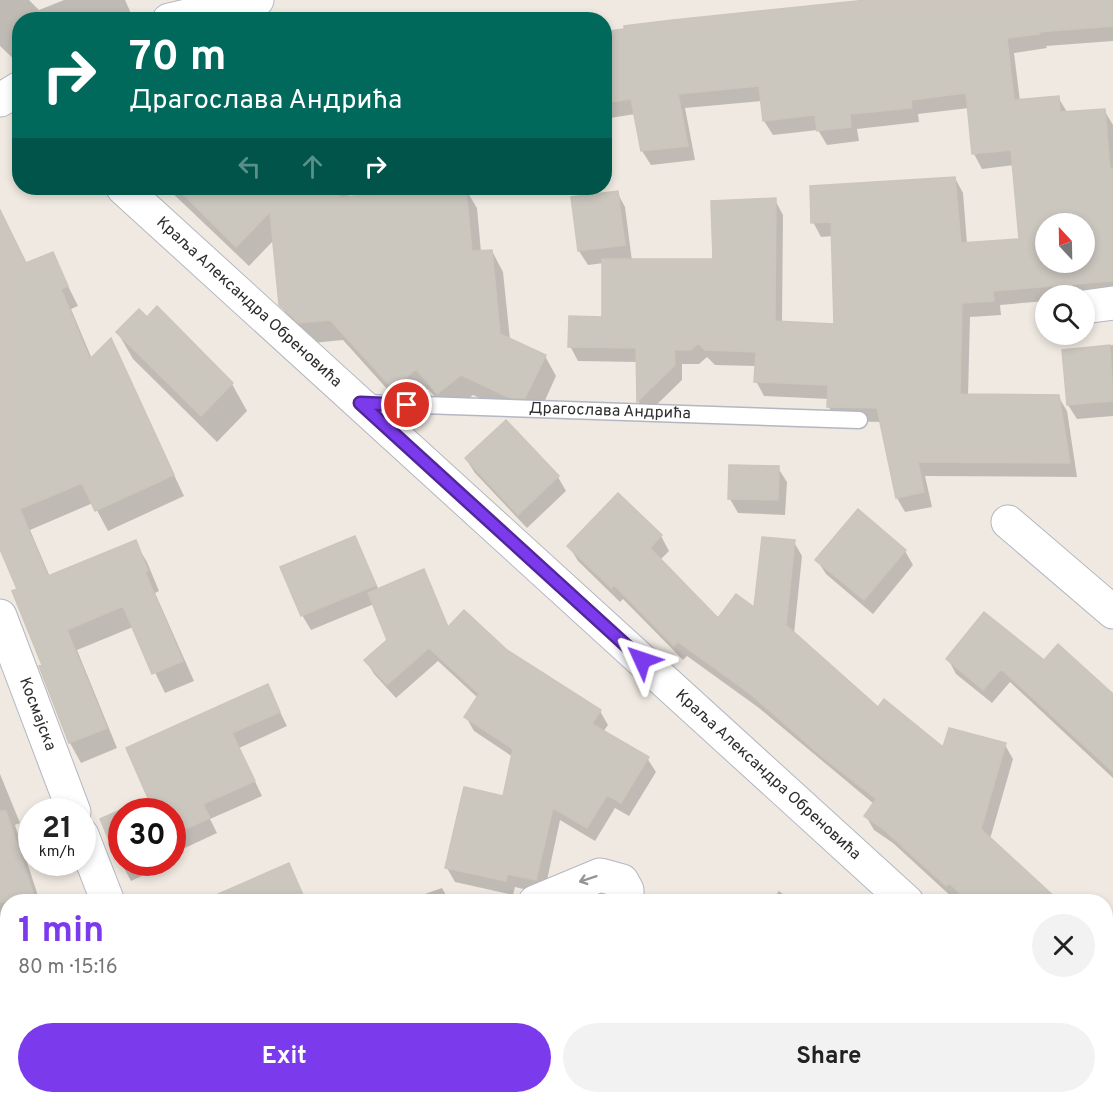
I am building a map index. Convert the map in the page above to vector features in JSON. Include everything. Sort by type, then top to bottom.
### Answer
[{"type":"street","points":[[204,12],[257,0]]},
{"type":"street","name":"Краља Александра Обреновића","points":[[131,195],[898,894]]},
{"type":"street","points":[[1095,305],[1113,303]]},
{"type":"street","points":[[1008,522],[1113,612]]},
{"type":"street","name":"Космајска","points":[[0,616],[69,798]]},
{"type":"street","points":[[96,871],[105,894]]},
{"type":"street","points":[[554,894],[600,875],[612,876],[622,881],[627,894]]},
{"type":"lane","name":"Драгослава Андрића","points":[[360,403],[859,420]]},
{"type":"building","points":[[867,0],[1113,0],[1113,26],[1039,32],[1039,34],[1007,38],[1014,100],[1059,96],[1060,112],[1105,109],[1110,169],[1113,169],[1113,281],[1035,285],[1035,288],[993,291],[994,301],[962,303],[960,394],[1059,395],[1070,463],[918,462],[924,492],[896,498],[877,408],[827,407],[828,385],[754,382],[756,352],[705,350],[698,343],[691,350],[674,350],[675,365],[637,402],[636,348],[568,347],[569,316],[602,317],[602,259],[713,259],[711,201],[776,198],[775,321],[834,324],[831,222],[811,223],[810,186],[955,177],[961,243],[1019,239],[1011,150],[972,154],[966,93],[911,100],[912,108],[850,114],[851,127],[817,131],[815,115],[763,121],[759,86],[678,94],[688,146],[641,151],[631,99],[612,102],[612,31],[624,29],[624,26],[673,20]]},
{"type":"building","points":[[618,191],[625,245],[578,251],[571,197],[612,195],[612,192]]},
{"type":"building","points":[[184,195],[340,195],[340,197],[467,195],[472,251],[492,250],[500,334],[546,355],[525,398],[510,398],[461,375],[437,394],[416,369],[393,389],[330,320],[299,323],[279,305],[270,212],[236,247]]},
{"type":"building","points":[[0,210],[26,263],[53,252],[68,286],[61,289],[90,359],[111,338],[174,475],[95,511],[82,483],[20,509],[48,576],[136,540],[148,571],[145,572],[183,661],[152,674],[123,606],[67,630],[107,728],[69,743],[39,666],[42,665],[12,591],[17,589],[0,549]]},
{"type":"building","points":[[157,306],[233,383],[201,416],[116,332],[139,309],[147,317]]},
{"type":"building","points":[[1110,345],[1113,401],[1067,405],[1062,350]]},
{"type":"building","points":[[506,420],[559,476],[518,515],[465,458]]},
{"type":"building","points":[[729,465],[779,466],[778,500],[728,499]]},
{"type":"building","points":[[618,493],[662,535],[650,548],[718,618],[736,594],[754,607],[762,537],[795,540],[786,625],[878,707],[884,699],[943,747],[949,728],[1006,743],[981,829],[1051,894],[961,894],[949,883],[946,886],[883,829],[864,816],[876,799],[820,755],[749,693],[678,642],[674,646],[614,585],[611,588],[567,546]]},
{"type":"building","points":[[858,509],[906,550],[864,600],[815,560]]},
{"type":"building","points":[[355,536],[376,585],[301,616],[280,567]]},
{"type":"building","points":[[424,569],[448,627],[464,610],[507,650],[601,710],[592,724],[649,757],[621,803],[607,795],[587,828],[553,808],[536,880],[507,874],[506,881],[445,868],[464,787],[503,796],[513,749],[464,717],[479,694],[429,648],[387,685],[364,660],[387,640],[368,593]]},
{"type":"building","points":[[984,612],[1044,660],[1058,644],[1113,694],[1113,772],[1001,669],[983,690],[946,659]]},
{"type":"building","points":[[268,684],[280,712],[232,733],[255,781],[203,804],[210,818],[186,829],[186,798],[148,798],[126,748]]},
{"type":"building","points":[[0,811],[6,811],[18,847],[18,876],[27,876],[33,894],[0,894]]},
{"type":"building","points":[[108,816],[108,838],[100,819]]},
{"type":"building","points":[[289,863],[303,894],[218,894]]},
{"type":"route","points":[[407,405],[360,403],[642,660]]}]
